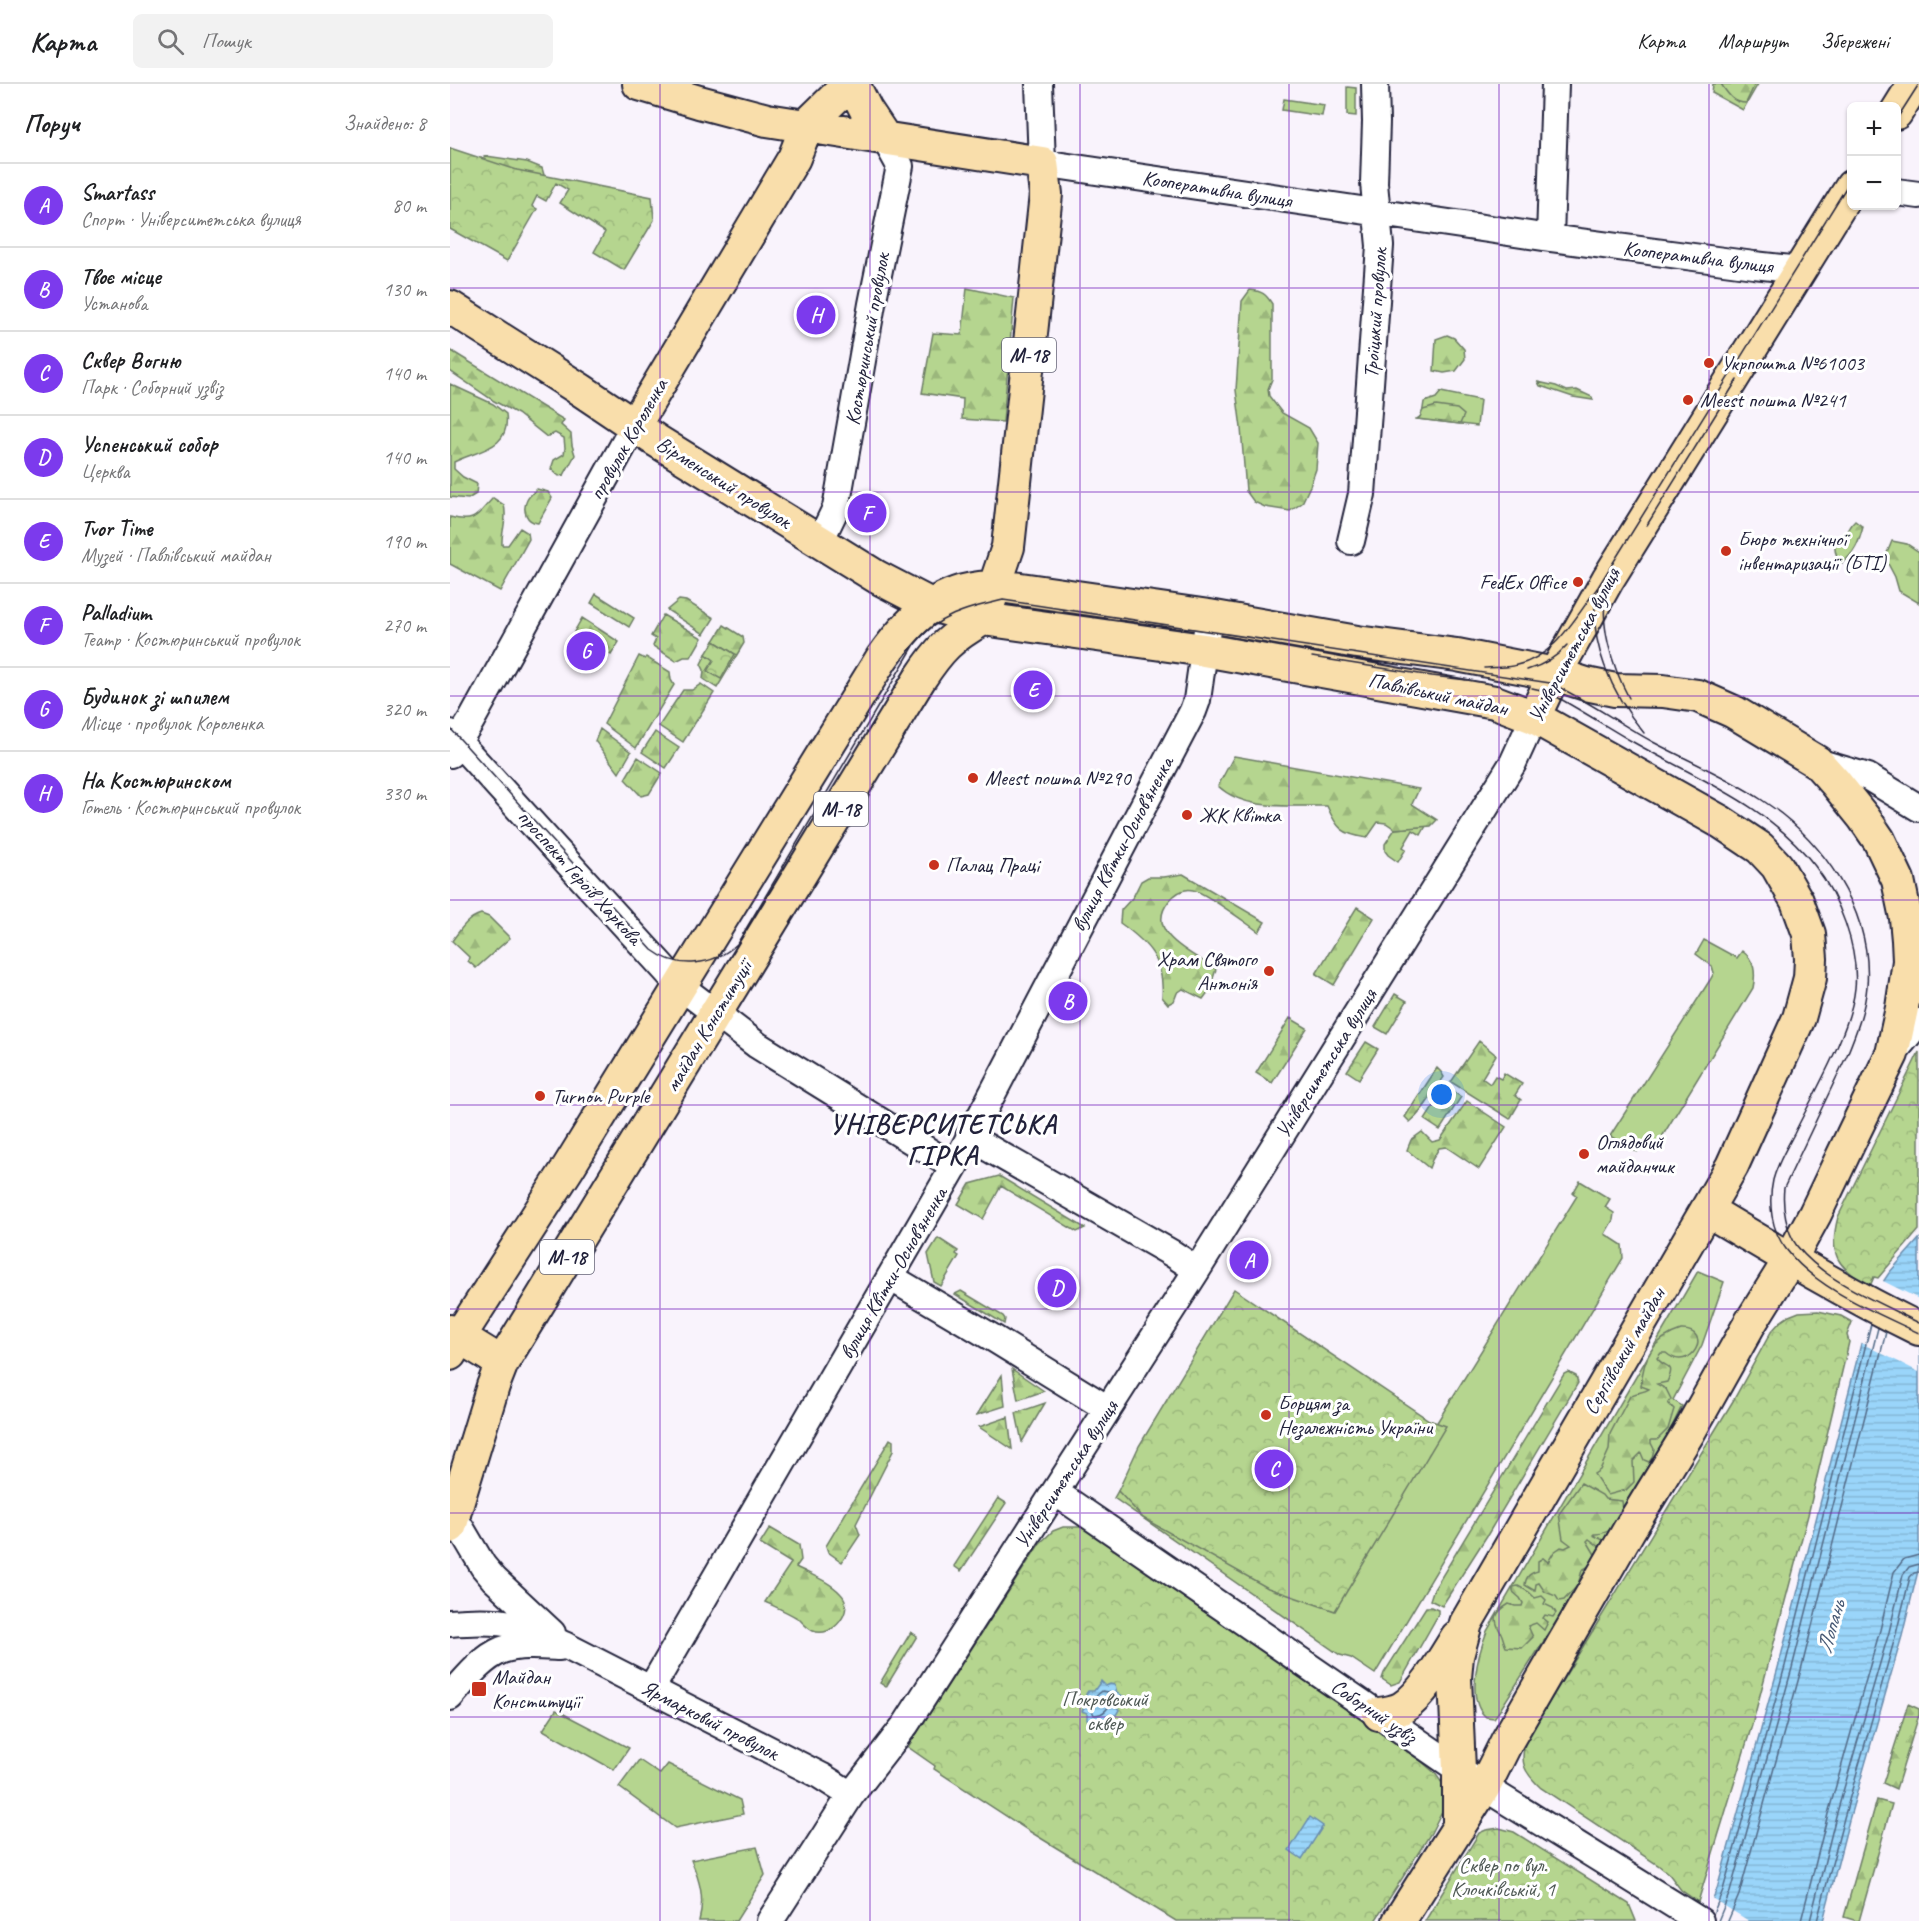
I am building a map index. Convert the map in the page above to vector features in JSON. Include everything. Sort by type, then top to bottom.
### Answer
[{"type":"main road","name":"Кооперативна вулиця","points":[[639,84],[767,120],[1042,163]]},
{"type":"main road","points":[[807,125],[851,84],[884,137]]},
{"type":"main road","points":[[1901,105],[1914,84]]},
{"type":"main road","name":"провулок Короленка","points":[[634,426],[794,158],[807,125]]},
{"type":"main road","name":"М-18","points":[[994,587],[1008,547],[1046,194],[1042,163]]},
{"type":"main road","name":"Університетська вулиця","points":[[1534,717],[1555,674],[1608,579],[1847,193]]},
{"type":"main road","name":"Вірменський провулок","points":[[450,307],[634,426],[877,577],[931,605]]},
{"type":"main road","points":[[983,619],[994,587]]},
{"type":"main road","name":"Павлівський майдан","points":[[931,605],[960,591],[994,587],[1209,616],[1357,642],[1457,655],[1555,674],[1615,690],[1663,691],[1698,696],[1734,712],[1817,762],[1850,799],[1879,840],[1897,878],[1907,928],[1909,961],[1892,1054]]},
{"type":"main road","name":"М-18","points":[[453,1341],[568,1168],[882,658],[897,637],[931,605]]},
{"type":"main road","name":"Павлівський майдан","points":[[931,605],[983,619],[1204,650],[1496,702],[1534,717],[1721,822],[1760,848],[1777,866],[1788,884],[1809,934]]},
{"type":"main road","name":"майдан Конституції","points":[[452,1521],[502,1363],[929,665],[947,642],[983,619]]},
{"type":"main road","name":"Сергіївський майдан","points":[[1471,1778],[1455,1678],[1466,1623],[1707,1210],[1744,1142],[1799,1017],[1810,978],[1809,934]]},
{"type":"main road","points":[[1399,1921],[1459,1828],[1471,1778],[1507,1741],[1789,1260],[1815,1214],[1892,1054]]},
{"type":"main road","points":[[1707,1210],[1789,1260],[1919,1329]]},
{"type":"main road","points":[[453,1341],[502,1363]]},
{"type":"main road","points":[[1379,1714],[1392,1712],[1411,1700],[1437,1669],[1466,1623]]},
{"type":"street","points":[[1039,84],[1042,163]]},
{"type":"street","name":"Троїцький провулок","points":[[1350,541],[1362,494],[1380,246],[1374,183],[1375,84]]},
{"type":"street","points":[[1550,238],[1555,84]]},
{"type":"street","name":"Костюринський провулок","points":[[820,541],[836,508],[872,304],[900,166],[884,137]]},
{"type":"street","name":"Кооперативна вулиця","points":[[1042,163],[1550,238],[1800,270]]},
{"type":"street","points":[[1901,193],[1919,195]]},
{"type":"street","name":"провулок Короленка","points":[[452,743],[541,597],[634,426]]},
{"type":"street","name":"вулиця Квітки-Основ’яненка","points":[[651,1689],[954,1167],[1193,711],[1197,700],[1209,616]]},
{"type":"street","name":"Університетська вулиця","points":[[770,1921],[851,1796],[906,1724],[1197,1270],[1513,763],[1534,717]]},
{"type":"street","name":"проспект Героїв Харкова","points":[[452,743],[680,986],[757,1045],[954,1167]]},
{"type":"street","name":"Павлівський майдан","points":[[1817,762],[1868,777],[1919,808]]},
{"type":"street","points":[[1892,1054],[1919,1022]]},
{"type":"street","points":[[969,1137],[1163,1248],[1197,1270]]},
{"type":"street","points":[[890,1277],[1108,1409]]},
{"type":"street","name":"Соборний узвіз","points":[[1055,1492],[1471,1778],[1696,1919]]},
{"type":"street","points":[[452,1521],[494,1579],[568,1647]]},
{"type":"street","points":[[450,1623],[480,1622],[514,1625],[568,1647]]},
{"type":"street","points":[[450,1697],[483,1662],[503,1650],[521,1647],[568,1647]]},
{"type":"street","name":"Ярмарковий провулок","points":[[568,1647],[821,1776],[851,1796]]},
{"type":"green space","points":[[1713,84],[1758,84],[1743,110],[1712,93]]},
{"type":"green space","points":[[1721,84],[1755,84],[1746,103],[1741,103],[1734,100]]},
{"type":"green space","points":[[1347,87],[1356,88],[1356,116],[1347,115]]},
{"type":"green space","points":[[1284,99],[1324,105],[1322,116],[1282,110]]},
{"type":"green space","points":[[450,148],[517,170],[652,197],[654,220],[624,270],[594,252],[605,232],[560,203],[568,190],[556,183],[546,201],[537,196],[532,206],[537,209],[507,261],[450,229]]},
{"type":"green space","points":[[486,156],[527,162],[542,168],[544,175],[536,181],[476,161]]},
{"type":"green space","points":[[967,288],[1014,298],[1003,422],[962,419],[963,399],[922,393],[933,333],[962,335]]},
{"type":"green space","points":[[1250,290],[1263,294],[1272,304],[1272,379],[1268,389],[1269,396],[1282,413],[1309,428],[1318,443],[1316,469],[1310,486],[1302,503],[1290,511],[1265,507],[1254,502],[1246,491],[1236,390],[1242,301]]},
{"type":"green space","points":[[1447,335],[1454,338],[1464,349],[1465,359],[1456,371],[1444,373],[1434,371],[1436,339]]},
{"type":"green space","points":[[450,350],[564,420],[561,425],[571,434],[575,455],[564,475],[559,476],[551,469],[554,460],[564,454],[564,438],[555,433],[547,437],[518,414],[494,401],[450,371]]},
{"type":"green space","points":[[1538,382],[1567,391],[1577,390],[1592,397],[1593,400],[1573,397],[1540,386]]},
{"type":"green space","points":[[450,384],[493,404],[506,414],[506,426],[498,442],[454,462],[454,469],[477,484],[476,494],[468,499],[450,497]]},
{"type":"green space","points":[[1441,392],[1480,400],[1477,426],[1417,419],[1422,415],[1424,402],[1436,398]]},
{"type":"green space","points":[[1436,406],[1457,409],[1464,415],[1460,424],[1417,419],[1423,410]]},
{"type":"green space","points":[[537,489],[548,492],[552,498],[538,523],[528,518],[525,508],[528,499]]},
{"type":"green space","points":[[493,498],[504,505],[502,545],[508,545],[520,528],[528,533],[529,539],[500,591],[450,564],[450,517],[471,519]]},
{"type":"green space","points":[[1855,521],[1863,527],[1853,551],[1842,563],[1837,557],[1835,546],[1838,539],[1846,534]]},
{"type":"green space","points":[[1892,541],[1907,544],[1919,552],[1919,603],[1899,591],[1885,558]]},
{"type":"green space","points":[[596,594],[634,618],[629,627],[591,603]]},
{"type":"green space","points":[[679,600],[686,601],[714,618],[704,634],[667,610]]},
{"type":"green space","points":[[663,615],[702,638],[691,657],[684,657],[676,661],[653,646],[656,639],[651,636]]},
{"type":"green space","points":[[582,618],[619,642],[611,655],[574,632]]},
{"type":"green space","points":[[724,625],[743,637],[744,643],[717,688],[703,679],[704,670],[701,664],[706,654],[714,659],[735,654],[714,641]]},
{"type":"green space","points":[[714,641],[735,654],[721,679],[707,671],[714,660],[706,654]]},
{"type":"green space","points":[[639,656],[645,659],[646,657],[670,672],[674,685],[636,748],[604,724]]},
{"type":"green space","points":[[701,684],[714,693],[683,742],[659,726],[683,690],[692,690]]},
{"type":"green space","points":[[600,729],[631,752],[619,773],[595,741]]},
{"type":"green space","points":[[655,732],[679,748],[666,768],[642,752]]},
{"type":"green space","points":[[1234,756],[1419,789],[1412,804],[1437,820],[1431,826],[1395,829],[1386,823],[1378,822],[1367,838],[1352,835],[1337,825],[1327,806],[1270,805],[1242,800],[1229,794],[1218,786]]},
{"type":"green space","points":[[638,757],[662,773],[649,794],[641,796],[625,779]]},
{"type":"green space","points":[[1426,826],[1421,835],[1413,830],[1403,847],[1406,849],[1398,862],[1385,851],[1385,844],[1395,829]]},
{"type":"green space","points":[[1183,874],[1265,922],[1259,932],[1199,892],[1186,890],[1174,896],[1163,912],[1162,923],[1166,933],[1184,949],[1216,969],[1209,991],[1203,999],[1183,989],[1177,993],[1174,1001],[1168,1004],[1162,997],[1161,973],[1153,954],[1139,938],[1120,923],[1121,910],[1133,897],[1141,881],[1148,877]]},
{"type":"green space","points":[[1357,907],[1374,918],[1334,985],[1316,974]]},
{"type":"green space","points":[[481,914],[489,917],[510,938],[476,968],[468,961],[469,957],[452,941],[468,921]]},
{"type":"green space","points":[[1704,940],[1737,958],[1742,951],[1750,958],[1754,967],[1753,988],[1660,1140],[1651,1149],[1641,1144],[1637,1152],[1610,1136],[1714,973],[1712,966],[1696,954]]},
{"type":"green space","points":[[1395,994],[1407,1001],[1387,1034],[1375,1027]]},
{"type":"green space","points":[[1290,1018],[1307,1028],[1272,1083],[1256,1073]]},
{"type":"green space","points":[[1479,1041],[1496,1055],[1482,1078],[1490,1084],[1495,1076],[1501,1079],[1504,1073],[1522,1084],[1515,1095],[1521,1100],[1510,1119],[1451,1082]]},
{"type":"green space","points":[[1366,1042],[1378,1049],[1359,1079],[1347,1071]]},
{"type":"green space","points":[[1919,1052],[1919,1230],[1878,1278],[1874,1277],[1870,1286],[1850,1273],[1838,1259],[1835,1251],[1835,1230],[1838,1217]]},
{"type":"green space","points":[[1437,1068],[1444,1077],[1424,1107],[1410,1122],[1405,1117]]},
{"type":"green space","points":[[1446,1087],[1461,1097],[1440,1130],[1425,1120]]},
{"type":"green space","points":[[1467,1101],[1506,1127],[1479,1169],[1446,1147],[1439,1148],[1429,1168],[1407,1150],[1411,1140],[1422,1132],[1432,1142],[1440,1140]]},
{"type":"green space","points":[[999,1176],[1085,1228],[1077,1232],[1001,1186],[983,1219],[958,1204],[970,1184]]},
{"type":"green space","points":[[1580,1181],[1610,1199],[1605,1207],[1614,1213],[1613,1220],[1605,1234],[1622,1245],[1623,1258],[1375,1674],[1351,1658],[1340,1655],[1114,1498],[1118,1491],[1436,1424],[1577,1196],[1573,1193]]},
{"type":"green space","points":[[938,1238],[958,1251],[956,1254],[959,1256],[941,1286],[934,1282],[928,1254]]},
{"type":"green space","points":[[1698,1271],[1724,1282],[1702,1345],[1673,1400],[1682,1406],[1659,1453],[1609,1539],[1498,1713],[1494,1718],[1486,1717],[1476,1699],[1475,1688],[1478,1663],[1487,1631]]},
{"type":"green space","points":[[1234,1289],[1429,1420],[1446,1426],[1335,1611],[1268,1588],[1143,1518],[1118,1491],[1139,1446]]},
{"type":"green space","points":[[961,1291],[1003,1316],[1004,1324],[955,1294]]},
{"type":"green space","points":[[1818,1311],[1841,1316],[1852,1322],[1847,1335],[1849,1342],[1808,1515],[1752,1725],[1698,1902],[1681,1890],[1669,1874],[1658,1865],[1541,1788],[1524,1767],[1524,1748],[1526,1740],[1733,1401],[1771,1332],[1789,1316],[1799,1312]]},
{"type":"green space","points":[[1681,1330],[1697,1336],[1698,1343],[1691,1355],[1684,1359],[1661,1353],[1657,1358],[1671,1371],[1667,1382],[1657,1384],[1666,1389],[1671,1399],[1668,1403],[1674,1409],[1668,1429],[1657,1440],[1651,1440],[1654,1449],[1649,1462],[1644,1460],[1641,1453],[1633,1461],[1634,1482],[1626,1490],[1608,1495],[1594,1474],[1600,1470],[1609,1450],[1610,1434],[1630,1396],[1649,1389],[1641,1386],[1644,1366],[1651,1350],[1663,1338]]},
{"type":"green space","points":[[1012,1369],[1044,1391],[1018,1400]]},
{"type":"green space","points":[[1568,1372],[1576,1376],[1578,1383],[1488,1534],[1442,1606],[1430,1600],[1433,1591],[1564,1374]]},
{"type":"green space","points":[[1002,1375],[1005,1406],[977,1415]]},
{"type":"green space","points":[[1045,1403],[1022,1442],[1016,1413]]},
{"type":"green space","points":[[1008,1417],[1012,1449],[979,1427]]},
{"type":"green space","points":[[890,1439],[893,1441],[893,1451],[856,1524],[860,1535],[842,1562],[828,1552],[826,1546]]},
{"type":"green space","points":[[1581,1483],[1605,1499],[1622,1501],[1621,1514],[1612,1529],[1593,1535],[1603,1540],[1600,1547],[1589,1539],[1587,1541],[1596,1556],[1589,1566],[1582,1570],[1578,1585],[1564,1600],[1559,1601],[1556,1596],[1545,1592],[1539,1583],[1536,1584],[1535,1591],[1525,1585],[1526,1579],[1538,1571],[1538,1561],[1543,1558],[1548,1562],[1554,1552],[1561,1547],[1571,1545],[1563,1539],[1559,1514]]},
{"type":"green space","points":[[998,1498],[1006,1503],[961,1571],[954,1566]]},
{"type":"green space","name":"Покровський сквер","points":[[1063,1527],[1085,1527],[1120,1547],[1435,1773],[1442,1783],[1443,1809],[1431,1833],[1375,1921],[1176,1921],[1029,1831],[934,1769],[935,1766],[908,1747],[1040,1543],[1053,1531]]},
{"type":"green space","points":[[770,1528],[799,1545],[801,1560],[796,1567],[836,1589],[845,1600],[844,1614],[835,1627],[828,1631],[813,1631],[795,1616],[765,1602],[791,1563],[760,1544]]},
{"type":"green space","points":[[1518,1586],[1535,1598],[1542,1596],[1546,1600],[1544,1604],[1553,1608],[1556,1613],[1553,1617],[1545,1615],[1543,1618],[1548,1622],[1544,1630],[1536,1623],[1528,1626],[1533,1637],[1522,1648],[1506,1647],[1496,1617],[1500,1610],[1509,1604],[1522,1606],[1520,1598],[1513,1592],[1513,1587]]},
{"type":"green space","points":[[1426,1607],[1438,1610],[1438,1615],[1400,1682],[1391,1685],[1382,1679],[1384,1673]]},
{"type":"green space","points":[[911,1632],[917,1636],[886,1687],[880,1683]]},
{"type":"green space","points":[[1908,1704],[1919,1709],[1919,1715],[1896,1789],[1883,1783]]},
{"type":"green space","points":[[556,1710],[629,1748],[614,1770],[543,1730]]},
{"type":"green space","points":[[639,1760],[660,1774],[668,1764],[740,1800],[743,1814],[675,1828],[619,1787]]},
{"type":"green space","points":[[1877,1800],[1892,1804],[1859,1921],[1857,1921],[1844,1917]]},
{"type":"green space","name":"Сквер по вул. Клочківській, 1","points":[[1499,1828],[1514,1832],[1629,1904],[1636,1921],[1425,1921],[1479,1833]]},
{"type":"green space","points":[[757,1847],[765,1875],[736,1921],[699,1921],[702,1905],[701,1890],[691,1860]]},
{"type":"water","name":"Лопань","points":[[1919,1239],[1919,1567],[1823,1921],[1703,1921],[1717,1889],[1779,1664],[1873,1297],[1889,1273]]},
{"type":"water","points":[[1101,1681],[1106,1686],[1115,1685],[1117,1693],[1123,1696],[1116,1705],[1119,1710],[1116,1715],[1108,1715],[1102,1723],[1098,1721],[1092,1724],[1087,1720],[1087,1713],[1082,1711],[1088,1701],[1086,1694],[1088,1691],[1094,1691]]},
{"type":"water","points":[[1310,1817],[1323,1826],[1302,1859],[1289,1850]]},
{"type":"pier","points":[[1881,1280],[1919,1299],[1919,1372],[1857,1341],[1870,1295]]},
{"type":"pier","points":[[1710,1897],[1749,1921],[1700,1921]]},
{"type":"tram line","points":[[1901,112],[1919,84]]},
{"type":"tram line","points":[[1484,668],[1509,667],[1528,662],[1552,646],[1572,624],[1598,587],[1847,186]]},
{"type":"tram line","points":[[1647,525],[1737,380]]},
{"type":"tram line","points":[[1609,586],[1605,599],[1605,628],[1612,658],[1629,698]]},
{"type":"tram line","points":[[1598,589],[1595,627],[1604,666],[1622,702],[1644,733]]},
{"type":"tram line","points":[[450,728],[652,950],[673,961],[695,963],[717,957],[737,944],[915,644],[933,626],[966,610],[1003,600],[1550,683],[1653,742],[1762,800],[1805,835],[1839,879],[1862,930],[1867,958],[1866,995],[1860,1021],[1847,1055],[1784,1188],[1786,1218],[1793,1240],[1808,1259],[1854,1290],[1919,1323]]},
{"type":"tram line","points":[[1527,670],[1549,660],[1567,645]]},
{"type":"tram line","points":[[1312,657],[1467,680]]},
{"type":"tram line","points":[[1532,688],[1546,691],[1754,809],[1797,845],[1824,879],[1846,924],[1854,956],[1855,988],[1852,1005],[1839,1043],[1777,1168],[1772,1189],[1772,1216],[1781,1242],[1813,1276],[1865,1308],[1919,1333]]},
{"type":"place","name":"На Костюринском","points":[[816,315]]},
{"type":"place","name":"Укрпошта №61003","points":[[1709,363]]},
{"type":"place","name":"Meest пошта №241","points":[[1688,400]]},
{"type":"place","name":"Palladium","points":[[867,513]]},
{"type":"place","name":"Бюро технічної інвентаризації (БТІ)","points":[[1726,551]]},
{"type":"place","name":"FedEx Office","points":[[1578,582]]},
{"type":"place","name":"Будинок зі шпилем","points":[[586,651]]},
{"type":"place","name":"Tvor Time","points":[[1033,690]]},
{"type":"place","name":"Meest пошта №290","points":[[973,778]]},
{"type":"place","name":"ЖК Квітка","points":[[1187,815]]},
{"type":"place","name":"Палац Праці","points":[[934,865]]},
{"type":"place","name":"Храм Святого Антонія","points":[[1269,971]]},
{"type":"place","name":"Твоє місце","points":[[1068,1001]]},
{"type":"place","name":"Turnon Purple","points":[[540,1096]]},
{"type":"place","name":"Оглядовий майданчик","points":[[1584,1154]]},
{"type":"place","name":"Smartass","points":[[1249,1260]]},
{"type":"place","name":"Успенський собор","points":[[1057,1288]]},
{"type":"place","name":"Борцям за Незалежність України","points":[[1266,1415]]},
{"type":"place","name":"Сквер Вогню","points":[[1274,1469]]},
{"type":"place","name":"Майдан Конституції","points":[[479,1689]]},
{"type":"district","name":"УНІВЕРСИТЕТСЬКА ГІРКА","points":[[943,1140]]}]
